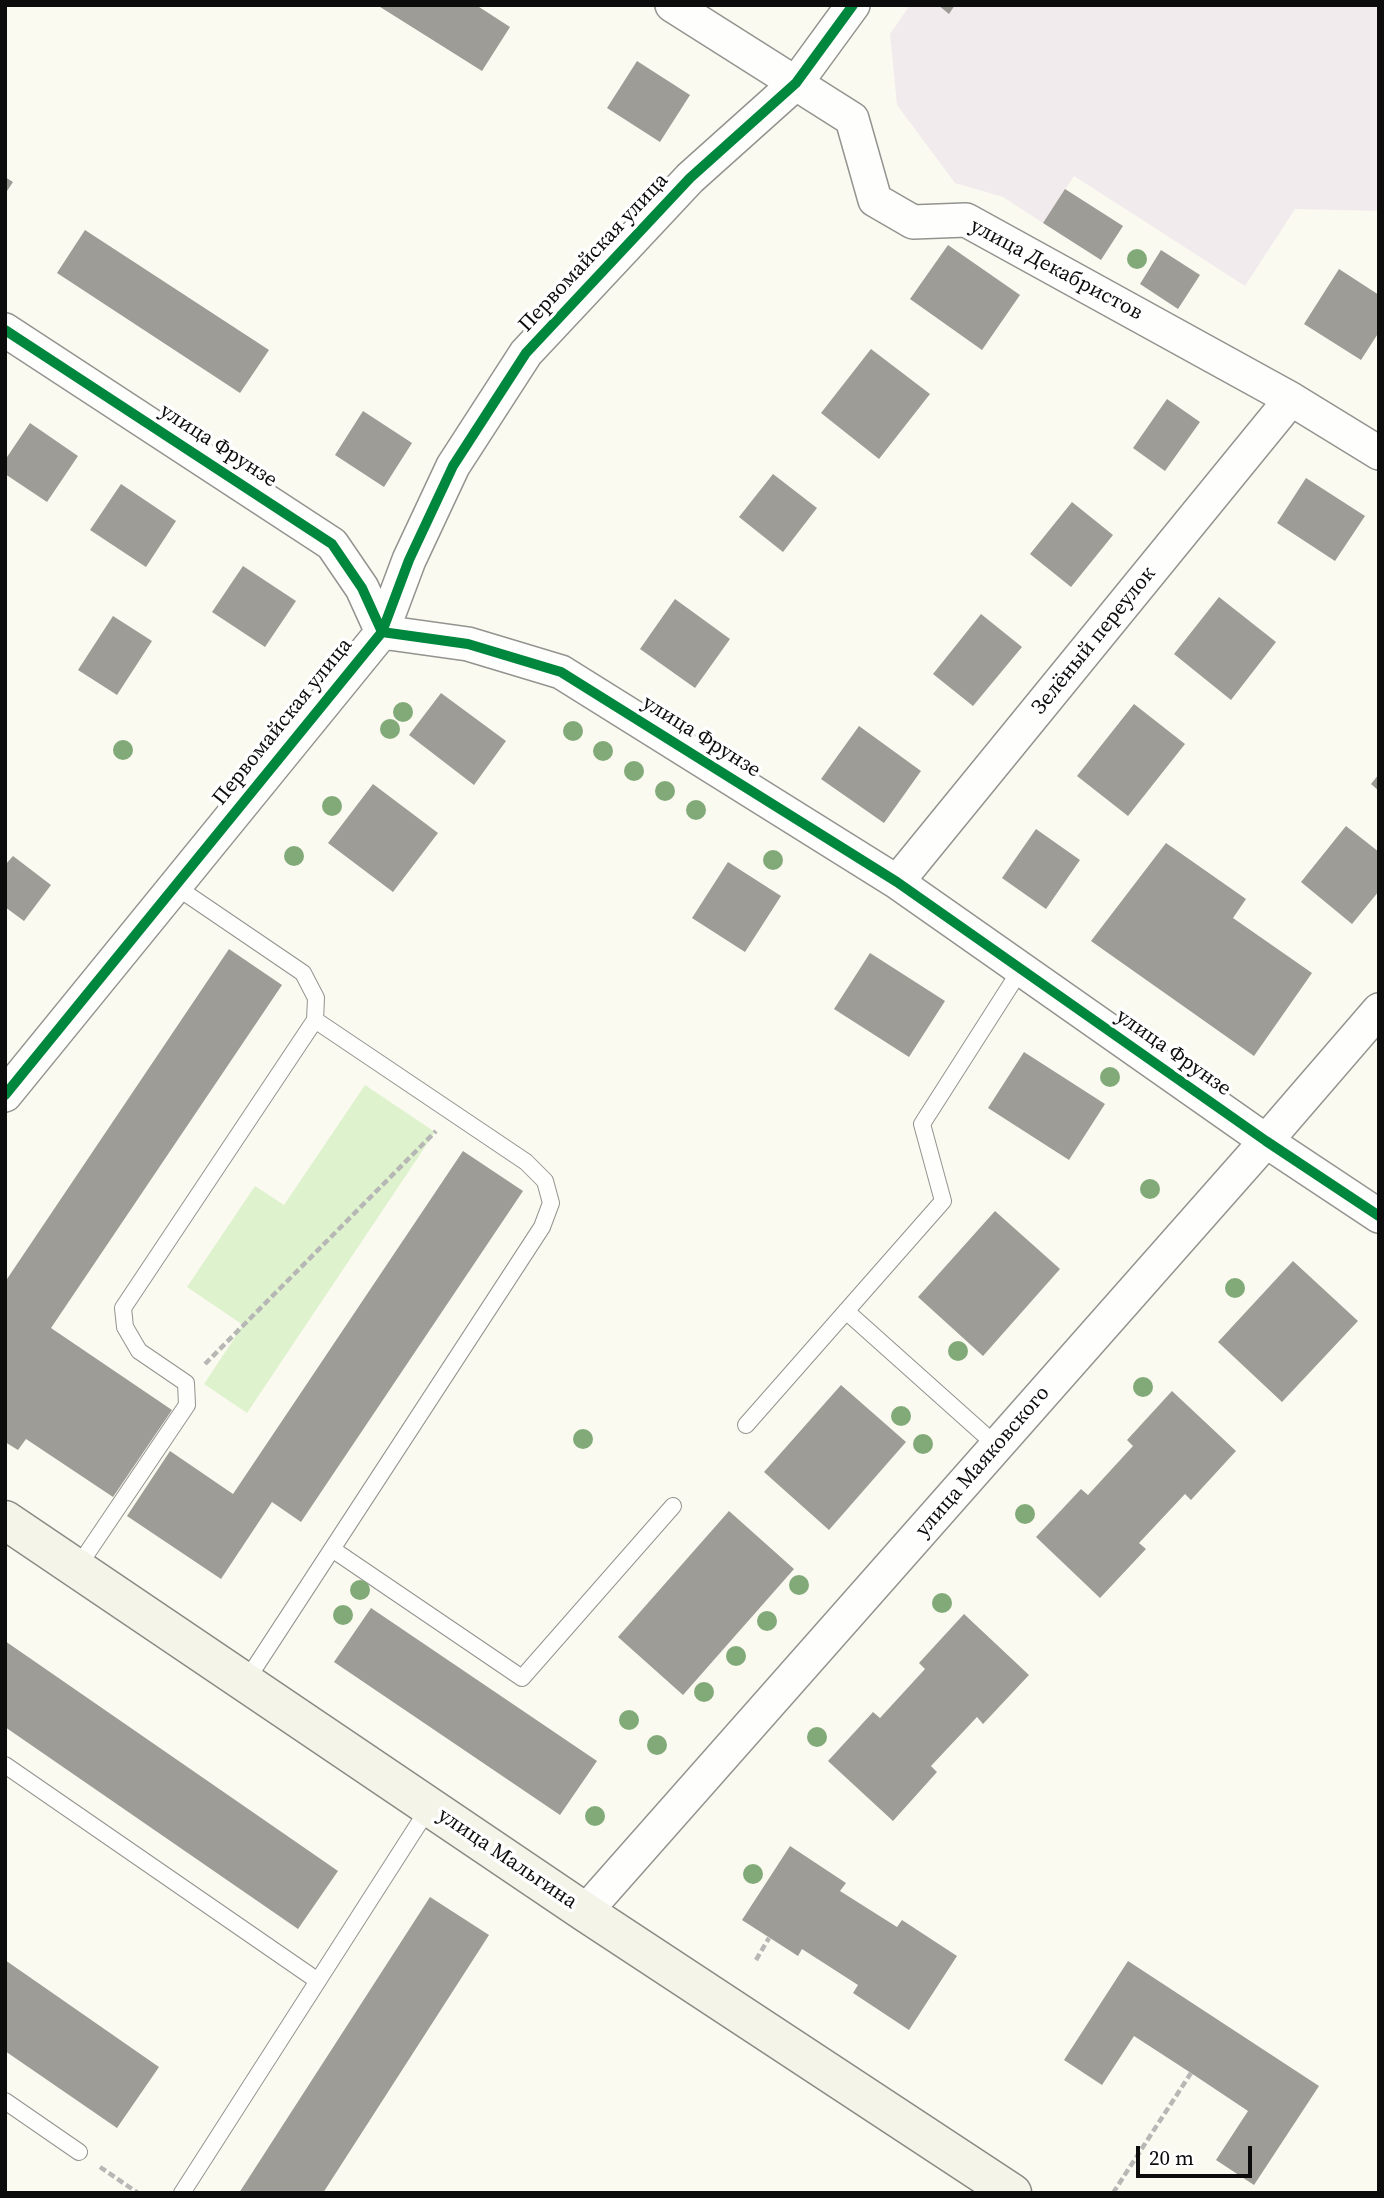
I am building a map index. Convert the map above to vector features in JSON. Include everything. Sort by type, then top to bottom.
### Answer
[{"type":"street","name":"улица Декабристов","points":[[672,5],[852,119],[875,200],[913,222],[966,220],[1291,399],[1379,453]]},
{"type":"street","name":"Первомайская улица","points":[[5,1095],[382,632],[409,560],[453,466],[526,353],[690,178],[796,83],[853,5]]},
{"type":"street","name":"улица Фрунзе","points":[[5,330],[332,544],[362,588],[382,632],[468,644],[561,672],[897,882],[1266,1141],[1379,1216]]},
{"type":"street","name":"Зелёный переулок","points":[[897,882],[1291,399]]},
{"type":"street","name":"улица Маяковского","points":[[585,1912],[1379,1010]]},
{"type":"street","name":"улица Мальгина","points":[[5,1520],[585,1912],[1012,2193]]},
{"type":"lane","points":[[77,1568],[187,1405],[186,1383],[139,1350],[125,1326],[123,1308],[315,1020],[316,998],[303,973],[175,886]]},
{"type":"lane","points":[[746,1425],[943,1201],[922,1124],[1021,969]]},
{"type":"lane","points":[[246,1681],[542,1227],[551,1203],[545,1181],[526,1162],[315,1020]]},
{"type":"lane","points":[[846,1311],[997,1446]]},
{"type":"lane","points":[[332,1549],[522,1678],[673,1506]]},
{"type":"lane","points":[[5,1765],[318,1981]]},
{"type":"lane","points":[[182,2193],[430,1806]]},
{"type":"lane","points":[[5,2101],[79,2152]]},
{"type":"path","points":[[186,1383],[453,1113]]},
{"type":"path","points":[[756,1960],[769,1938]]},
{"type":"path","points":[[1113,2193],[1191,2073]]},
{"type":"path","points":[[79,2152],[138,2193]]},
{"type":"shaded area","points":[[910,5],[938,5],[949,13],[955,5],[1379,5],[1379,211],[1295,209],[1245,286],[1074,176],[1043,223],[1003,197],[955,183],[897,105],[890,34]]},
{"type":"green space","points":[[365,1085],[435,1132],[247,1413],[204,1384],[243,1325],[187,1287],[255,1186],[284,1205]]},
{"type":"building","points":[[377,5],[476,5],[510,27],[482,71]]},
{"type":"building","points":[[938,5],[955,5],[949,14]]},
{"type":"building","points":[[637,61],[690,95],[660,142],[607,108]]},
{"type":"building","points":[[5,177],[13,182],[5,194]]},
{"type":"building","points":[[1065,189],[1123,226],[1101,260],[1043,223]]},
{"type":"building","points":[[85,230],[269,350],[240,393],[57,273]]},
{"type":"building","points":[[948,245],[1020,295],[982,350],[910,299]]},
{"type":"building","points":[[1161,250],[1200,275],[1178,309],[1140,284]]},
{"type":"building","points":[[1339,269],[1379,295],[1379,332],[1361,360],[1304,324]]},
{"type":"building","points":[[871,349],[930,394],[879,459],[821,413]]},
{"type":"building","points":[[1167,399],[1200,422],[1165,471],[1133,448]]},
{"type":"building","points":[[363,411],[412,443],[384,487],[335,455]]},
{"type":"building","points":[[30,423],[78,456],[47,502],[5,474],[5,460]]},
{"type":"building","points":[[773,474],[817,508],[783,552],[739,517]]},
{"type":"building","points":[[1306,478],[1365,516],[1335,561],[1277,523]]},
{"type":"building","points":[[121,484],[176,521],[146,567],[90,530]]},
{"type":"building","points":[[1072,502],[1113,535],[1071,587],[1030,554]]},
{"type":"building","points":[[243,566],[296,601],[265,647],[212,612]]},
{"type":"building","points":[[1219,597],[1276,642],[1231,700],[1174,654]]},
{"type":"building","points":[[675,599],[730,639],[695,688],[640,649]]},
{"type":"building","points":[[981,614],[1022,647],[973,706],[933,674]]},
{"type":"building","points":[[113,616],[152,641],[117,695],[78,670]]},
{"type":"building","points":[[441,693],[506,741],[474,785],[409,735]]},
{"type":"building","points":[[1134,704],[1185,744],[1128,816],[1077,776]]},
{"type":"building","points":[[859,726],[921,771],[884,823],[821,779]]},
{"type":"building","points":[[1379,774],[1379,791],[1371,784]]},
{"type":"building","points":[[373,784],[438,833],[393,892],[328,843]]},
{"type":"building","points":[[1346,826],[1379,852],[1379,891],[1352,924],[1301,882]]},
{"type":"building","points":[[1036,829],[1080,860],[1046,909],[1002,878]]},
{"type":"building","points":[[1166,843],[1246,899],[1233,918],[1312,973],[1254,1056],[1091,941]]},
{"type":"building","points":[[13,856],[51,885],[24,921],[5,907],[5,865]]},
{"type":"building","points":[[728,862],[781,896],[745,952],[692,918]]},
{"type":"building","points":[[229,949],[282,985],[51,1328],[172,1410],[113,1497],[26,1439],[18,1450],[5,1442],[5,1282]]},
{"type":"building","points":[[870,953],[945,1001],[909,1057],[834,1009]]},
{"type":"building","points":[[1024,1052],[1105,1104],[1069,1160],[988,1108]]},
{"type":"building","points":[[463,1151],[523,1191],[301,1522],[272,1502],[221,1579],[127,1516],[170,1451],[233,1494]]},
{"type":"building","points":[[995,1211],[1060,1269],[983,1356],[918,1297]]},
{"type":"building","points":[[1293,1261],[1358,1321],[1282,1402],[1218,1342]]},
{"type":"building","points":[[841,1385],[906,1442],[829,1530],[764,1472]]},
{"type":"building","points":[[1172,1391],[1236,1451],[1191,1500],[1185,1494],[1139,1543],[1146,1549],[1100,1598],[1036,1537],[1081,1489],[1088,1495],[1133,1446],[1127,1440]]},
{"type":"building","points":[[729,1511],[794,1569],[683,1695],[618,1637]]},
{"type":"building","points":[[371,1608],[597,1761],[560,1815],[334,1662]]},
{"type":"building","points":[[964,1614],[1029,1675],[983,1724],[977,1717],[931,1766],[937,1772],[893,1821],[828,1761],[873,1712],[880,1718],[925,1669],[919,1663]]},
{"type":"building","points":[[5,1641],[338,1871],[298,1929],[5,1727]]},
{"type":"building","points":[[790,1846],[846,1883],[840,1891],[897,1927],[902,1920],[957,1956],[909,2030],[853,1993],[858,1985],[802,1949],[798,1956],[742,1920]]},
{"type":"building","points":[[430,1897],[489,1935],[323,2193],[239,2193]]},
{"type":"building","points":[[5,1960],[159,2067],[117,2128],[5,2051]]},
{"type":"building","points":[[1128,1961],[1319,2086],[1254,2185],[1216,2160],[1248,2111],[1191,2073],[1134,2036],[1102,2085],[1064,2060]]},
{"type":"cycle path","points":[[5,1095],[382,632],[409,560],[453,466],[526,353],[690,178],[796,83],[853,5]]},
{"type":"cycle path","points":[[5,330],[332,544],[362,588],[382,632],[468,644],[561,672],[897,882],[1266,1141],[1379,1216]]}]
